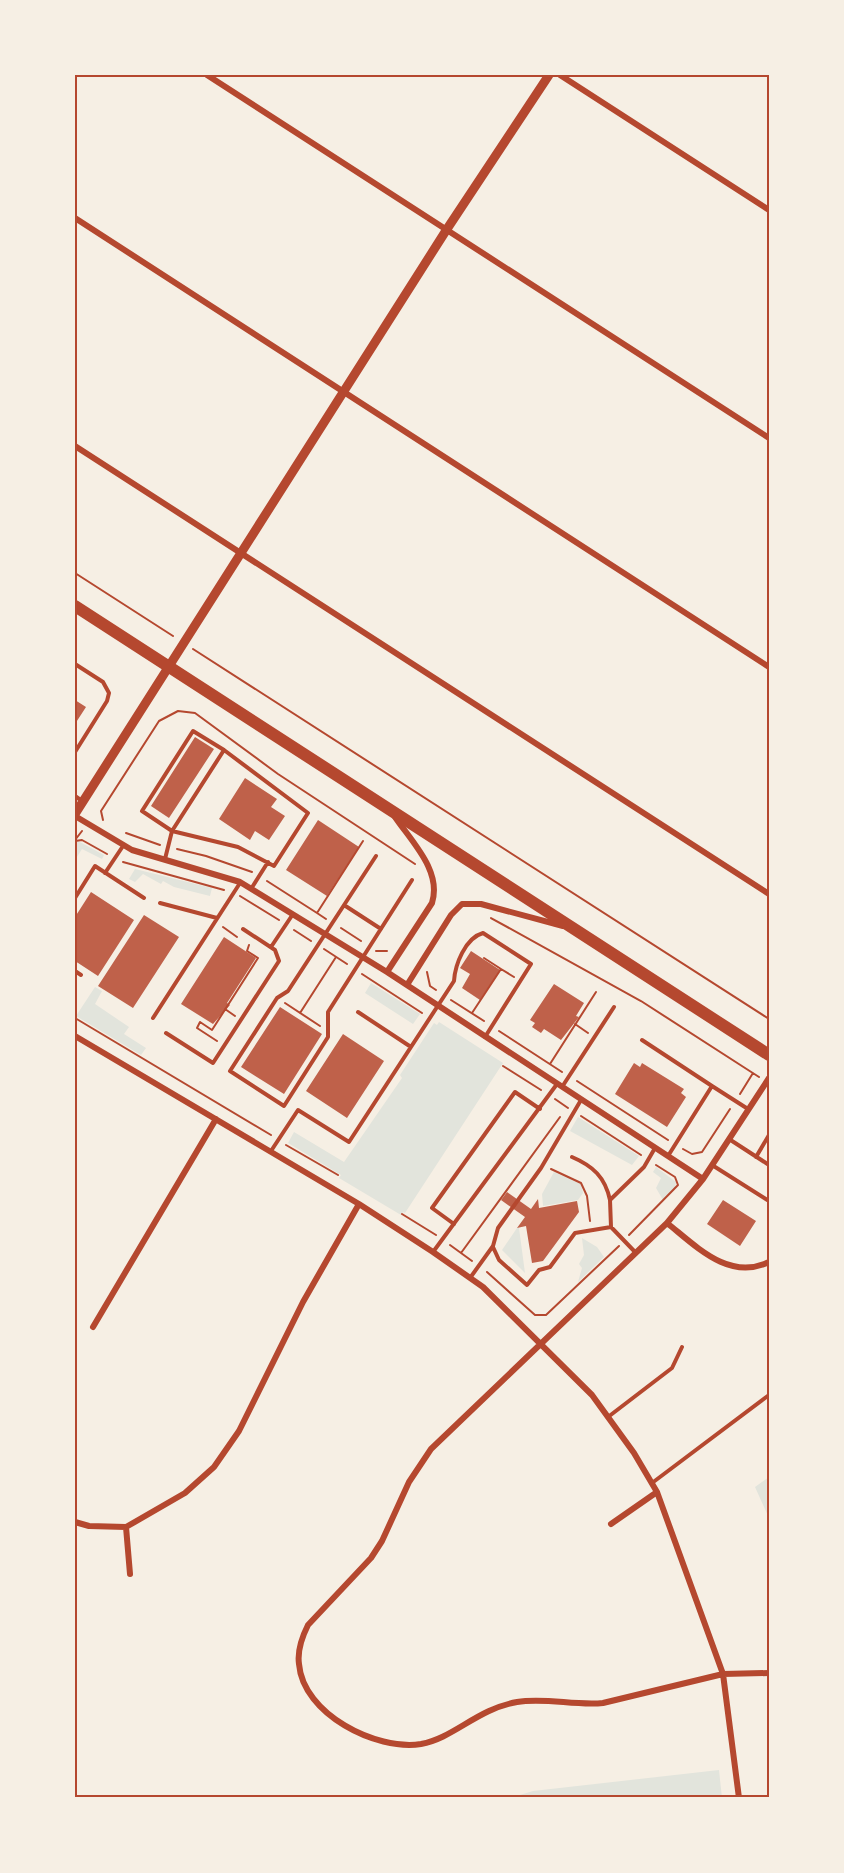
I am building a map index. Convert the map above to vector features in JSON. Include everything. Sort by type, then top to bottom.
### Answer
[{"type":"main road","points":[[75,606],[769,1055]]},
{"type":"street","points":[[207,75],[769,438]]},
{"type":"street","points":[[549,75],[343,392],[169,667],[79,799],[75,815],[123,846],[240,882],[387,972],[703,1179]]},
{"type":"street","points":[[560,75],[769,210]]},
{"type":"street","points":[[75,218],[769,667]]},
{"type":"street","points":[[75,446],[769,894]]},
{"type":"street","points":[[387,972],[435,895],[435,884],[424,859],[390,809]]},
{"type":"street","points":[[407,985],[450,915],[462,904],[481,904],[575,929]]},
{"type":"street","points":[[75,1036],[359,1204],[433,1252],[470,1278],[542,1342],[592,1395],[657,1492],[723,1674],[739,1798]]},
{"type":"street","points":[[768,1080],[703,1179],[667,1223],[418,1465],[382,1541],[371,1558],[308,1624],[302,1637],[298,1663],[305,1687],[313,1699],[359,1734],[374,1740],[410,1745],[443,1736],[479,1714],[506,1704],[522,1701],[583,1705],[603,1703],[723,1674],[769,1673]]},
{"type":"street","points":[[93,1327],[216,1119]]},
{"type":"street","points":[[75,1522],[88,1526],[126,1527],[185,1493],[214,1467],[239,1431],[303,1302],[359,1204]]},
{"type":"street","points":[[667,1223],[717,1263],[758,1267],[769,1262]]},
{"type":"street","points":[[611,1524],[657,1492]]},
{"type":"street","points":[[126,1527],[130,1574]]},
{"type":"lane","points":[[75,664],[103,682],[110,693],[75,752]]},
{"type":"lane","points":[[193,731],[224,750],[308,813],[274,866],[238,847],[172,831],[142,811],[193,731]]},
{"type":"lane","points":[[165,860],[172,831],[224,750]]},
{"type":"lane","points":[[105,873],[123,846]]},
{"type":"lane","points":[[376,856],[288,991],[277,998],[230,1071],[284,1106],[330,1032],[328,1012],[412,880]]},
{"type":"lane","points":[[251,889],[268,862]]},
{"type":"lane","points":[[75,898],[95,866],[144,898]]},
{"type":"lane","points":[[153,1018],[240,882]]},
{"type":"lane","points":[[160,903],[218,918]]},
{"type":"lane","points":[[344,905],[381,929]]},
{"type":"lane","points":[[271,947],[293,914]]},
{"type":"lane","points":[[166,1033],[213,1063],[277,965],[278,955],[271,947],[243,929]]},
{"type":"lane","points":[[271,1151],[298,1110],[350,1142],[445,996],[454,981],[455,965],[478,934],[486,934],[531,964],[485,1037]]},
{"type":"lane","points":[[75,971],[81,975]]},
{"type":"lane","points":[[433,1252],[549,1095],[569,1076],[614,1007]]},
{"type":"lane","points":[[358,1012],[411,1047]]},
{"type":"lane","points":[[642,1040],[749,1110]]},
{"type":"lane","points":[[668,1156],[712,1086]]},
{"type":"lane","points":[[454,1224],[432,1208],[515,1092],[540,1109]]},
{"type":"lane","points":[[581,1100],[544,1164],[498,1228],[493,1253],[527,1285],[539,1270],[550,1267],[575,1233],[611,1227]]},
{"type":"lane","points":[[756,1157],[769,1135]]},
{"type":"lane","points":[[729,1139],[769,1165]]},
{"type":"lane","points":[[610,1200],[648,1160],[655,1148]]},
{"type":"lane","points":[[572,1157],[597,1172],[607,1189],[610,1200],[611,1227],[636,1253]]},
{"type":"lane","points":[[712,1165],[769,1201]]},
{"type":"lane","points":[[470,1278],[493,1246]]},
{"type":"lane","points":[[608,1417],[672,1368],[682,1347]]},
{"type":"lane","points":[[652,1483],[769,1395]]},
{"type":"path","points":[[75,573],[769,1019]]},
{"type":"path","points":[[104,821],[101,811],[159,721],[172,713],[190,711],[221,730],[278,774],[420,869]]},
{"type":"path","points":[[120,830],[168,847],[206,856],[259,876],[369,947],[382,953],[391,948]]},
{"type":"path","points":[[75,841],[82,840],[115,858],[242,897],[430,1018]]},
{"type":"path","points":[[317,913],[363,841]]},
{"type":"path","points":[[237,905],[242,897]]},
{"type":"path","points":[[486,916],[641,1001],[753,1074],[768,1080]]},
{"type":"path","points":[[208,1036],[258,958],[248,951],[251,946],[223,928],[228,920]]},
{"type":"path","points":[[300,1013],[336,957]]},
{"type":"path","points":[[484,958],[520,981]]},
{"type":"path","points":[[472,1013],[501,969]]},
{"type":"path","points":[[426,971],[430,986],[692,1154],[700,1154],[753,1074]]},
{"type":"path","points":[[550,1064],[596,992]]},
{"type":"path","points":[[277,998],[330,1032]]},
{"type":"path","points":[[75,1018],[338,1175]]},
{"type":"path","points":[[212,1030],[200,1023],[196,1028],[224,1046]]},
{"type":"path","points":[[575,1024],[594,1037]]},
{"type":"path","points":[[316,1030],[319,1025]]},
{"type":"path","points":[[402,1214],[479,1266],[535,1315],[541,1317],[546,1315],[624,1240],[678,1185],[675,1177],[503,1066]]},
{"type":"path","points":[[461,1253],[561,1115]]},
{"type":"path","points":[[531,1157],[581,1183],[586,1196],[591,1231]]},
{"type":"shaded area","points":[[78,841],[104,855],[102,859],[82,849],[75,860],[75,843]]},
{"type":"shaded area","points":[[135,869],[212,888],[210,896],[174,887],[163,881],[161,884],[143,874],[135,882],[129,879]]},
{"type":"shaded area","points":[[371,983],[420,1014],[413,1024],[365,993]]},
{"type":"shaded area","points":[[95,987],[102,991],[95,1004],[129,1027],[124,1034],[146,1048],[141,1055],[76,1016]]},
{"type":"shaded area","points":[[439,1022],[503,1063],[405,1213],[401,1215],[339,1178],[341,1175],[288,1143],[294,1132],[344,1162],[402,1078],[400,1075],[434,1023],[437,1025]]},
{"type":"shaded area","points":[[578,1117],[639,1156],[632,1165],[570,1131]]},
{"type":"shaded area","points":[[656,1167],[676,1182],[675,1188],[663,1200],[656,1188],[661,1178],[653,1172]]},
{"type":"shaded area","points":[[554,1172],[581,1184],[583,1193],[578,1200],[543,1206],[542,1194]]},
{"type":"shaded area","points":[[519,1228],[525,1273],[502,1250]]},
{"type":"shaded area","points":[[582,1238],[597,1247],[604,1257],[578,1282],[582,1268],[579,1264],[584,1255]]},
{"type":"shaded area","points":[[769,1477],[769,1518],[755,1487]]},
{"type":"shaded area","points":[[719,1770],[722,1798],[510,1798],[533,1791]]},
{"type":"building","points":[[75,700],[86,707],[75,724]]},
{"type":"building","points":[[195,737],[214,749],[169,818],[151,806]]},
{"type":"building","points":[[245,778],[277,799],[271,807],[285,816],[269,840],[255,831],[250,840],[219,819]]},
{"type":"building","points":[[318,820],[359,847],[327,896],[286,870]]},
{"type":"building","points":[[91,892],[134,920],[98,976],[75,961],[75,917]]},
{"type":"building","points":[[144,915],[179,937],[133,1008],[98,986]]},
{"type":"building","points":[[224,937],[256,958],[227,1003],[230,1005],[213,1024],[181,1004]]},
{"type":"building","points":[[471,951],[500,970],[480,1000],[462,988],[470,974],[460,968]]},
{"type":"building","points":[[554,984],[584,1003],[576,1016],[579,1017],[561,1040],[544,1029],[541,1033],[532,1027],[535,1023],[530,1020]]},
{"type":"building","points":[[280,1007],[322,1034],[284,1094],[241,1067]]},
{"type":"building","points":[[343,1034],[384,1061],[347,1118],[306,1091]]},
{"type":"building","points":[[634,1063],[640,1067],[642,1063],[684,1089],[681,1093],[686,1097],[667,1127],[615,1094]]},
{"type":"building","points":[[507,1192],[531,1209],[538,1199],[539,1208],[577,1201],[579,1212],[543,1261],[532,1263],[526,1226],[517,1228],[525,1217],[501,1200]]},
{"type":"building","points":[[723,1200],[756,1221],[740,1246],[707,1224]]}]
